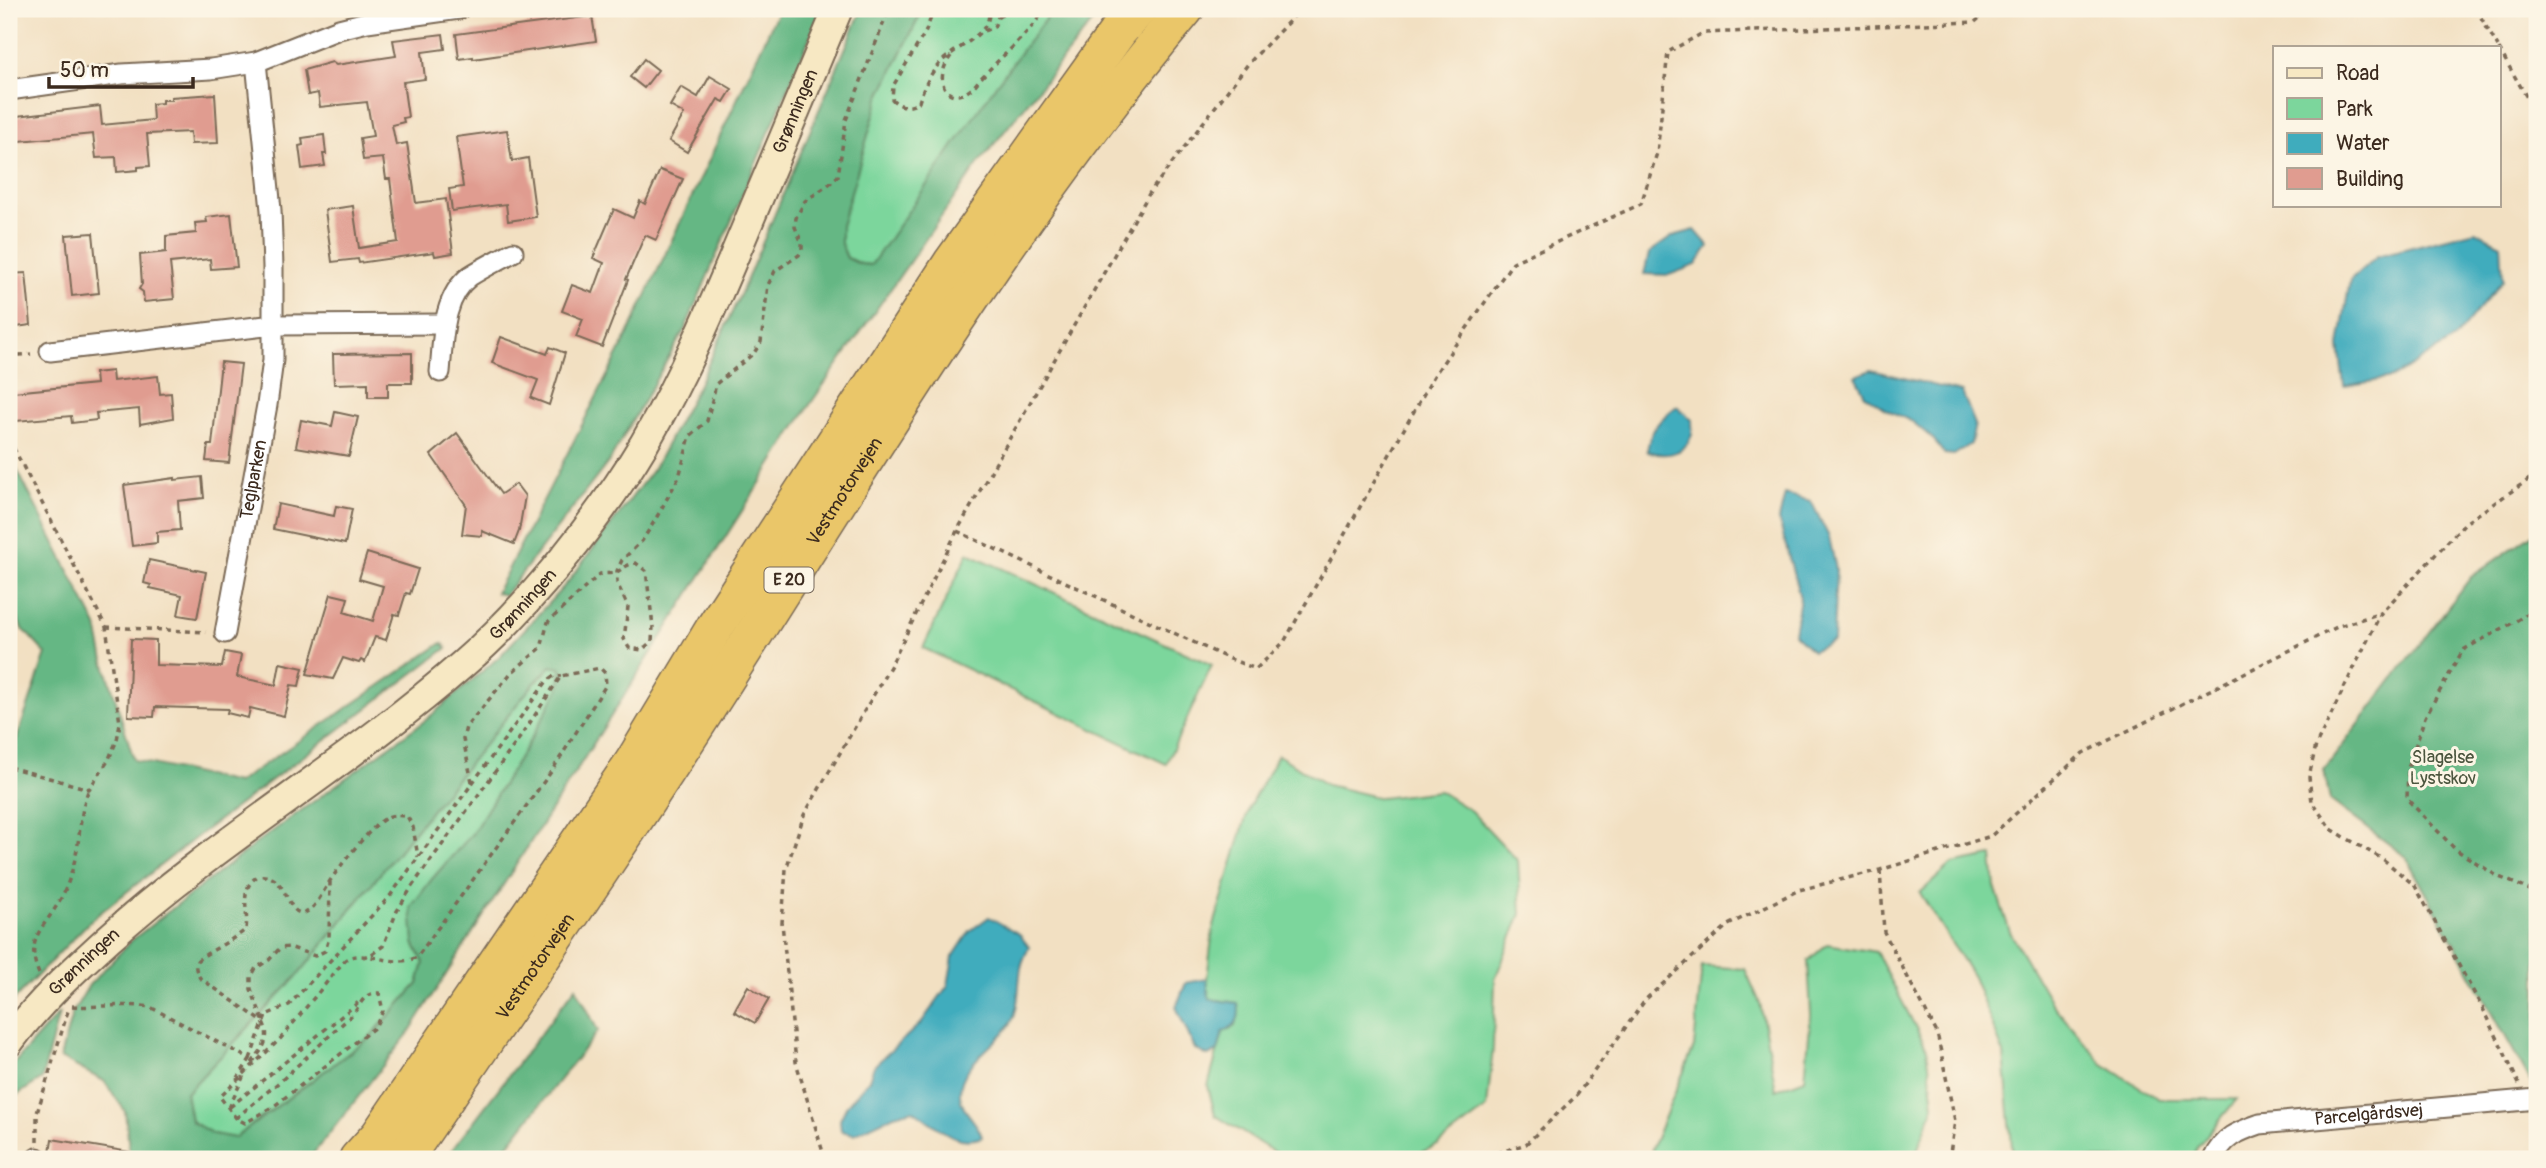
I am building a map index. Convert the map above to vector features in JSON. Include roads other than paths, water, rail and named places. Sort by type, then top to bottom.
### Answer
[{"type":"highway","name":"Vestmotorvejen","points":[[358,1159],[379,1136],[633,763],[723,616],[952,263],[1119,30],[1138,9]]},
{"type":"highway","name":"Vestmotorvejen","points":[[404,1159],[655,789],[960,310],[1132,72],[1185,9]]},
{"type":"main road","name":"Grønningen","points":[[9,1042],[53,991],[156,896],[220,846],[395,721],[466,662],[534,593],[595,516],[643,445],[687,362],[838,9]]},
{"type":"street","points":[[9,90],[122,74],[211,69],[256,62],[339,29],[367,22],[459,9]]},
{"type":"street","name":"Teglparken","points":[[225,633],[267,405],[274,325],[271,210],[256,62]]},
{"type":"street","points":[[439,372],[444,324],[454,295],[468,277],[513,252]]},
{"type":"street","points":[[50,351],[274,325],[444,324]]},
{"type":"street","name":"Parcelgårdsvej","points":[[2213,1159],[2222,1142],[2239,1131],[2260,1124],[2532,1099]]},
{"type":"water","points":[[1695,230],[1709,246],[1696,265],[1669,275],[1644,274],[1649,253],[1673,236]]},
{"type":"water","points":[[2475,231],[2501,244],[2503,280],[2454,339],[2392,378],[2344,386],[2339,346],[2350,280],[2377,256]]},
{"type":"water","points":[[1871,370],[1962,392],[1975,424],[1971,444],[1954,455],[1944,454],[1934,440],[1913,422],[1885,409],[1865,395],[1855,376]]},
{"type":"water","points":[[1677,406],[1692,420],[1692,433],[1688,443],[1672,453],[1647,451],[1657,425]]},
{"type":"water","points":[[1785,494],[1811,501],[1829,537],[1836,569],[1833,641],[1812,651],[1794,634],[1800,598],[1779,520]]},
{"type":"water","points":[[989,917],[1019,934],[1029,947],[1022,965],[1016,1008],[1011,1023],[970,1067],[961,1085],[963,1106],[982,1137],[972,1140],[954,1137],[913,1110],[894,1115],[854,1134],[841,1131],[840,1120],[847,1105],[869,1080],[874,1066],[921,1023],[948,985],[953,957],[970,931]]},
{"type":"water","points":[[1207,979],[1209,999],[1238,1003],[1239,1013],[1235,1024],[1223,1032],[1218,1051],[1208,1056],[1195,1049],[1176,1007],[1186,983]]},
{"type":"park label","name":"Slagelse Lystskov","points":[[2443,767]]}]
